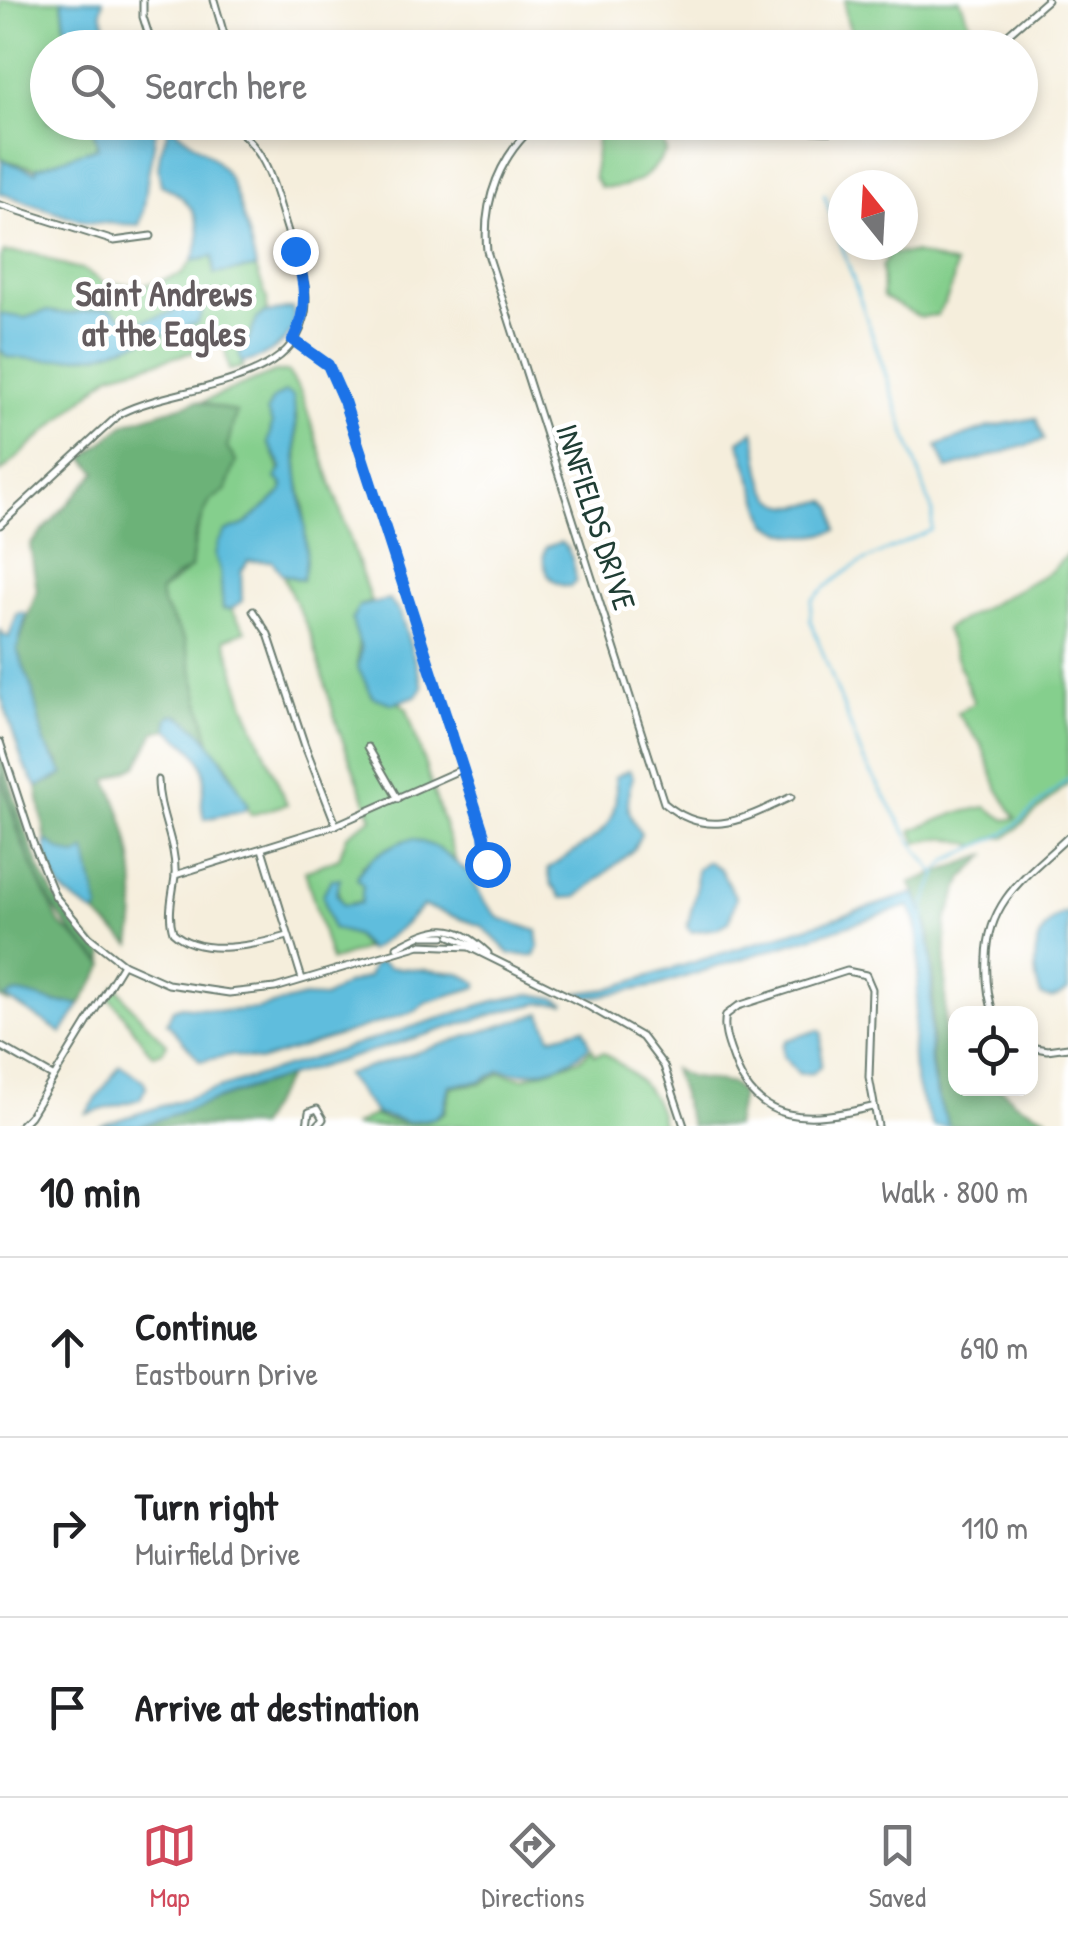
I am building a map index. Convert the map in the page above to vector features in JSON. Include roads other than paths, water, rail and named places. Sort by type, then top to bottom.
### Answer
[{"type":"street","points":[[142,0],[147,30]]},
{"type":"street","points":[[214,0],[223,30]]},
{"type":"street","points":[[1013,30],[1047,0]]},
{"type":"street","points":[[0,525],[121,413],[253,374],[276,360],[293,340],[306,298],[301,268],[265,162],[251,140]]},
{"type":"street","name":"INNFIELDS DRIVE","points":[[522,140],[497,176],[486,216],[487,251],[664,803],[711,826],[734,822],[791,798]]},
{"type":"street","points":[[0,205],[114,240],[150,236]]},
{"type":"street","points":[[293,340],[328,365],[340,389],[484,835],[487,864]]},
{"type":"street","points":[[254,611],[268,634],[336,825]]},
{"type":"street","points":[[0,742],[55,896],[89,937],[122,964],[168,984],[213,993],[259,991],[390,951],[436,944],[469,947],[642,1037],[664,1066],[684,1126]]},
{"type":"street","points":[[368,746],[398,799]]},
{"type":"street","points":[[175,875],[336,825],[462,770]]},
{"type":"street","points":[[158,780],[158,800],[172,846],[175,875],[172,932],[179,938],[224,946],[245,946],[288,936]]},
{"type":"street","points":[[991,1006],[986,974],[987,935],[993,917],[1009,893],[1068,837]]},
{"type":"street","points":[[262,849],[302,979]]},
{"type":"street","points":[[390,951],[431,930],[459,931],[492,957]]},
{"type":"street","points":[[416,937],[447,936],[471,943],[492,957]]},
{"type":"street","points":[[20,1126],[122,964]]},
{"type":"street","points":[[872,1108],[799,1122],[765,1111],[752,1100],[739,1078],[725,1033],[726,1015],[738,1006],[847,971],[862,972],[872,988],[868,1064],[872,1108],[878,1126]]},
{"type":"street","points":[[0,1046],[54,1077]]},
{"type":"street","points":[[1038,1048],[1068,1047]]},
{"type":"street","points":[[307,1126],[309,1112],[317,1109],[324,1119],[317,1126]]},
{"type":"water","points":[[62,0],[103,0],[101,12],[107,30],[66,30]]},
{"type":"water","points":[[96,140],[154,140],[139,225],[86,222],[0,193],[2,160],[36,172],[36,168],[98,147]]},
{"type":"water","points":[[165,140],[189,140],[224,170],[240,208],[256,268],[214,274],[213,257],[192,261],[198,226],[182,198],[161,185],[160,153]]},
{"type":"water","points":[[195,298],[206,305],[197,323],[98,355],[50,360],[7,357],[0,349],[0,314],[25,318],[46,311],[70,314],[101,308],[111,309],[132,324],[173,312]]},
{"type":"water","points":[[292,308],[294,318],[288,337],[271,351],[242,363],[239,353],[244,350],[257,319],[262,314]]},
{"type":"water","points":[[285,392],[293,396],[305,570],[302,580],[282,574],[272,561],[248,561],[241,572],[242,601],[231,609],[223,609],[215,555],[218,543],[225,532],[246,524],[282,492],[283,485],[276,478],[282,467],[268,443],[272,424],[267,411],[272,400]]},
{"type":"water","points":[[1036,418],[1044,440],[947,469],[937,446],[989,427]]},
{"type":"water","points":[[754,431],[763,479],[774,499],[796,506],[827,501],[834,508],[837,530],[801,536],[767,523],[739,441]]},
{"type":"water","points":[[560,542],[574,565],[576,581],[571,586],[552,579],[545,568],[546,547]]},
{"type":"water","points":[[389,600],[400,613],[423,687],[418,695],[393,704],[373,697],[358,668],[361,649],[352,620],[359,606]]},
{"type":"water","points":[[17,614],[26,614],[17,650],[32,688],[44,743],[64,774],[37,787],[23,763],[0,693],[0,629],[9,637]]},
{"type":"water","points":[[174,714],[197,729],[217,753],[248,804],[245,810],[205,819],[202,764],[187,744],[168,729],[168,718]]},
{"type":"water","points":[[629,770],[633,777],[628,807],[641,834],[633,850],[577,897],[562,898],[551,884],[548,869],[608,824],[616,796],[615,777]]},
{"type":"water","points":[[413,839],[436,847],[468,872],[499,918],[537,931],[539,947],[535,956],[510,954],[482,926],[423,906],[369,951],[355,935],[332,928],[323,895],[331,879],[340,879],[336,893],[343,905],[361,903],[363,886],[357,878],[365,865],[389,848]]},
{"type":"water","points":[[46,840],[76,856],[86,850],[99,909],[95,914],[58,884],[48,861]]},
{"type":"water","points":[[707,861],[720,869],[736,898],[729,922],[718,928],[691,932],[687,927],[697,869]]},
{"type":"water","points":[[915,893],[929,934],[932,1073],[949,1126],[933,1126],[915,1077],[913,1042],[919,959],[915,921],[909,906],[656,986],[587,998],[578,993],[608,989]]},
{"type":"water","points":[[1068,912],[1068,990],[1049,998],[1041,995],[1037,983],[1037,946],[1048,925]]},
{"type":"water","points":[[380,962],[389,967],[459,973],[478,983],[477,987],[426,1002],[416,1011],[259,1061],[231,1055],[200,1061],[167,1022],[173,1009],[182,1006],[223,1011],[257,1009],[304,997],[324,998],[346,984],[368,977],[373,965]]},
{"type":"water","points":[[17,993],[80,1005],[62,1033],[5,997]]},
{"type":"water","points":[[531,994],[566,1004],[542,1003],[508,1010],[256,1086],[139,1126],[99,1126],[494,1001]]},
{"type":"water","points":[[541,1013],[551,1037],[584,1028],[590,1045],[548,1069],[523,1073],[500,1070],[481,1081],[449,1085],[443,1111],[434,1118],[407,1122],[376,1114],[345,1075]]},
{"type":"water","points":[[819,1030],[821,1066],[813,1073],[799,1074],[783,1056],[783,1045],[787,1040]]},
{"type":"water","points":[[120,1065],[144,1081],[146,1087],[140,1099],[86,1114]]},
{"type":"waterway","points":[[824,194],[933,513],[931,530],[869,559],[827,586],[812,600],[810,619],[863,759],[910,839],[937,876]]},
{"type":"waterway","points":[[925,918],[925,904],[938,871],[948,860],[1006,833],[1068,779]]},
{"type":"district","name":"Saint Andrews at the Eagles","points":[[164,314]]}]
